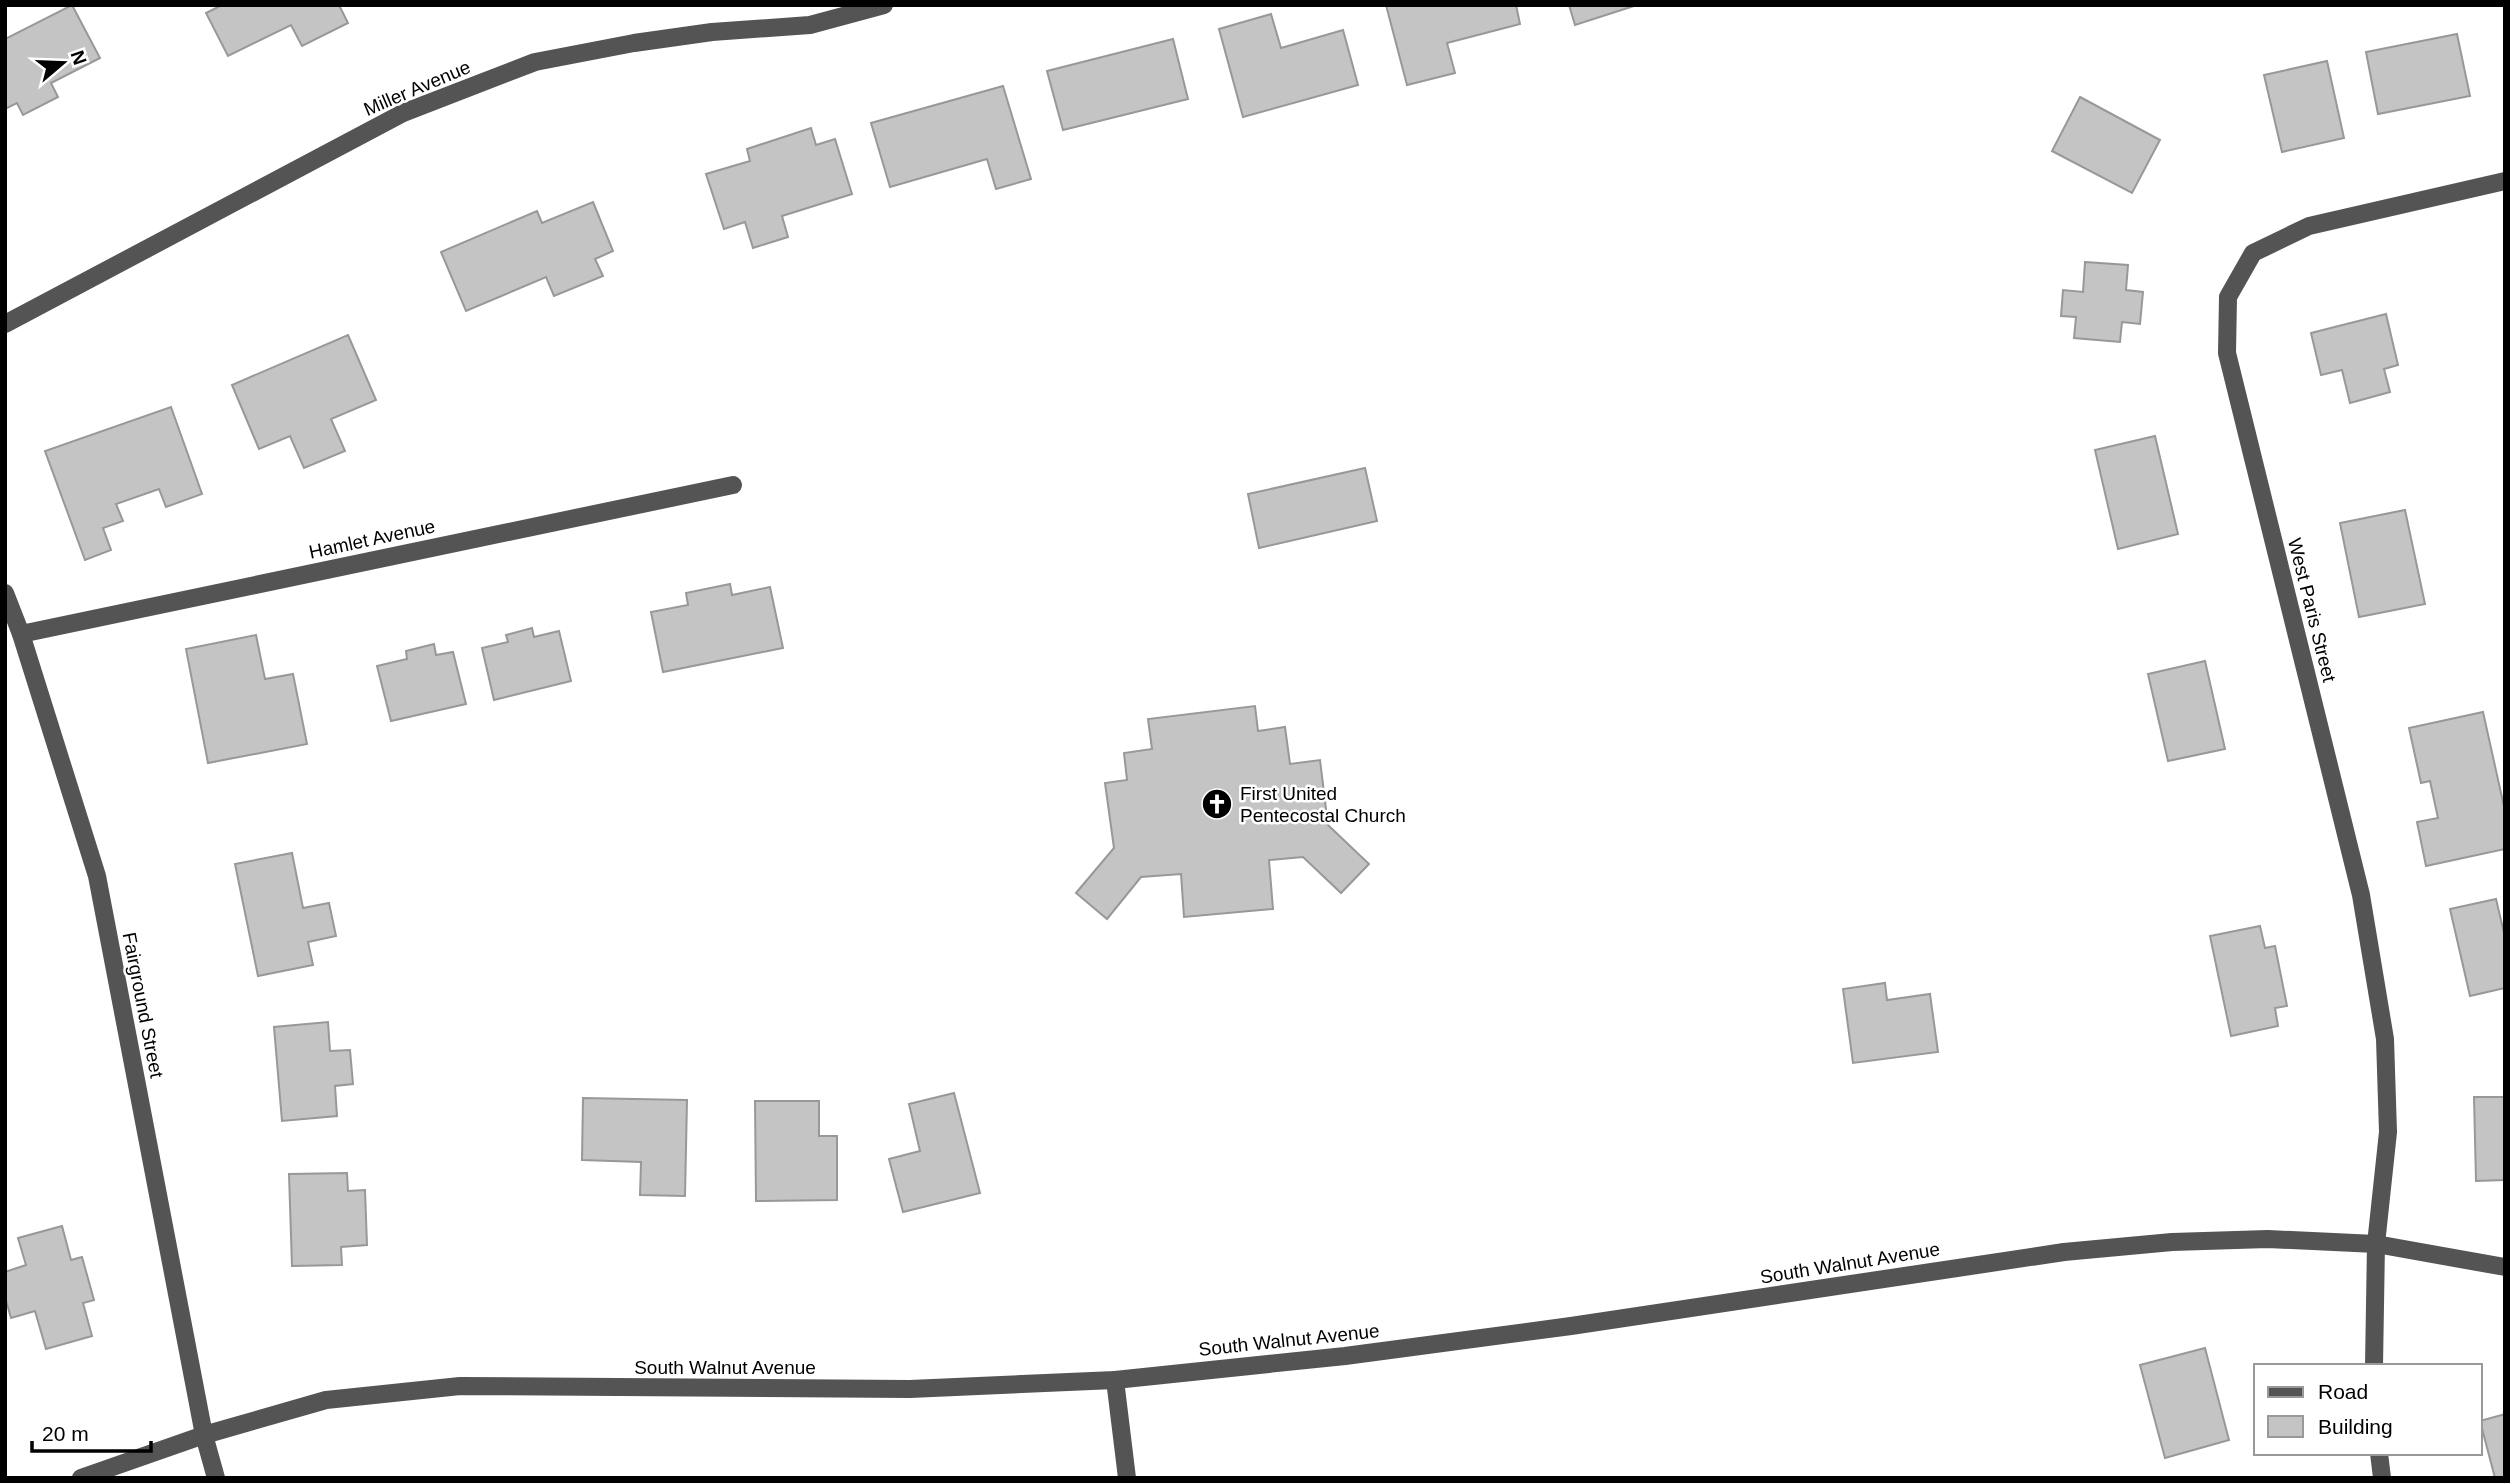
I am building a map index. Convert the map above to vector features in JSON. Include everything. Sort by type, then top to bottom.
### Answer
[{"type":"street","name":"Miller Avenue","points":[[5,324],[403,113],[535,62],[634,43],[712,32],[810,26],[884,5]]},
{"type":"street","name":"West Paris Street","points":[[2374,1364],[2376,1244],[2388,1132],[2385,1039],[2361,895],[2227,353],[2228,297],[2253,253],[2309,226],[2505,181]]},
{"type":"street","name":"Hamlet Avenue","points":[[20,634],[733,485]]},
{"type":"street","name":"Fairground Street","points":[[5,593],[97,876],[204,1435],[216,1478]]},
{"type":"street","name":"South Walnut Avenue","points":[[81,1478],[204,1435],[326,1400],[460,1386],[910,1389],[1115,1380],[1345,1356],[1544,1330],[2064,1252],[2172,1242],[2268,1239],[2376,1244],[2505,1268]]},
{"type":"street","points":[[1115,1380],[1127,1478]]},
{"type":"street","points":[[2379,1455],[2382,1478]]},
{"type":"building","points":[[72,5],[100,58],[51,83],[58,97],[23,115],[17,103],[5,109],[5,39]]},
{"type":"building","points":[[222,5],[339,5],[348,23],[302,46],[291,25],[228,56],[206,13]]},
{"type":"building","points":[[1386,5],[1516,5],[1520,24],[1447,43],[1455,73],[1407,85]]},
{"type":"building","points":[[1569,5],[1637,5],[1575,25]]},
{"type":"building","points":[[1271,14],[1281,48],[1343,30],[1358,85],[1243,117],[1219,29]]},
{"type":"building","points":[[2457,34],[2470,96],[2378,114],[2366,52]]},
{"type":"building","points":[[1173,39],[1188,99],[1063,130],[1047,71]]},
{"type":"building","points":[[2327,61],[2344,138],[2282,152],[2264,75]]},
{"type":"building","points":[[1003,86],[1031,179],[996,189],[987,159],[890,187],[871,123]]},
{"type":"building","points":[[2080,97],[2160,140],[2132,193],[2052,151]]},
{"type":"building","points":[[811,128],[816,145],[835,139],[852,194],[782,216],[788,237],[753,248],[745,222],[724,229],[706,174],[750,161],[747,149]]},
{"type":"building","points":[[593,202],[613,251],[595,259],[603,276],[554,296],[546,277],[466,311],[441,252],[537,211],[542,223]]},
{"type":"building","points":[[2085,262],[2128,265],[2126,290],[2143,292],[2140,324],[2122,322],[2120,342],[2074,338],[2076,317],[2061,316],[2063,290],[2083,292]]},
{"type":"building","points":[[2386,314],[2398,365],[2384,369],[2390,392],[2350,403],[2342,370],[2321,375],[2311,333]]},
{"type":"building","points":[[348,335],[376,400],[331,419],[345,451],[304,468],[290,436],[259,449],[232,385]]},
{"type":"building","points":[[171,407],[202,494],[166,507],[159,489],[116,504],[123,521],[103,528],[111,550],[85,560],[45,451]]},
{"type":"building","points":[[2155,436],[2178,534],[2118,549],[2095,450]]},
{"type":"building","points":[[1365,468],[1377,521],[1259,548],[1248,494]]},
{"type":"building","points":[[2405,510],[2425,604],[2359,617],[2340,523]]},
{"type":"building","points":[[730,584],[732,595],[770,587],[783,648],[663,672],[651,612],[688,605],[686,593]]},
{"type":"building","points":[[532,628],[534,637],[559,631],[571,681],[494,700],[482,648],[508,642],[506,635]]},
{"type":"building","points":[[256,635],[265,679],[293,674],[307,744],[208,763],[186,649]]},
{"type":"building","points":[[434,644],[436,655],[453,652],[466,704],[391,721],[377,666],[407,659],[406,651]]},
{"type":"building","points":[[2205,661],[2225,749],[2168,761],[2148,674]]},
{"type":"building","name":"First United Pentecostal Church","points":[[1255,706],[1258,731],[1285,727],[1290,764],[1320,760],[1328,825],[1369,864],[1341,893],[1303,857],[1269,860],[1273,909],[1184,917],[1181,874],[1141,877],[1107,919],[1076,893],[1114,848],[1105,783],[1127,780],[1124,753],[1152,749],[1148,719]]},
{"type":"building","points":[[2483,712],[2505,811],[2505,849],[2426,866],[2417,822],[2438,818],[2430,781],[2421,783],[2409,728]]},
{"type":"building","points":[[292,853],[303,908],[329,903],[336,936],[308,942],[313,965],[258,976],[235,864]]},
{"type":"building","points":[[2496,899],[2505,937],[2505,988],[2470,996],[2450,909]]},
{"type":"building","points":[[2260,926],[2265,948],[2275,946],[2287,1006],[2275,1008],[2278,1026],[2231,1036],[2210,936]]},
{"type":"building","points":[[1885,983],[1887,1000],[1930,994],[1938,1052],[1853,1063],[1843,989]]},
{"type":"building","points":[[328,1022],[330,1051],[350,1050],[353,1084],[335,1086],[337,1116],[282,1121],[274,1027]]},
{"type":"building","points":[[954,1093],[980,1193],[903,1212],[889,1159],[920,1151],[909,1104]]},
{"type":"building","points":[[2474,1097],[2505,1097],[2505,1180],[2476,1181]]},
{"type":"building","points":[[583,1098],[687,1100],[685,1196],[640,1195],[641,1162],[582,1160]]},
{"type":"building","points":[[755,1101],[819,1101],[819,1136],[837,1136],[837,1200],[756,1201]]},
{"type":"building","points":[[347,1173],[348,1191],[365,1190],[367,1245],[341,1247],[342,1265],[292,1266],[289,1174]]},
{"type":"building","points":[[62,1226],[71,1260],[82,1257],[94,1300],[83,1303],[92,1336],[46,1349],[35,1311],[11,1318],[5,1297],[5,1272],[26,1265],[18,1238]]},
{"type":"building","points":[[2205,1348],[2229,1440],[2165,1458],[2140,1365]]},
{"type":"building","points":[[2505,1414],[2505,1478],[2495,1478],[2482,1420]]},
{"type":"place","name":"First United Pentecostal Church","points":[[1217,804]]}]
